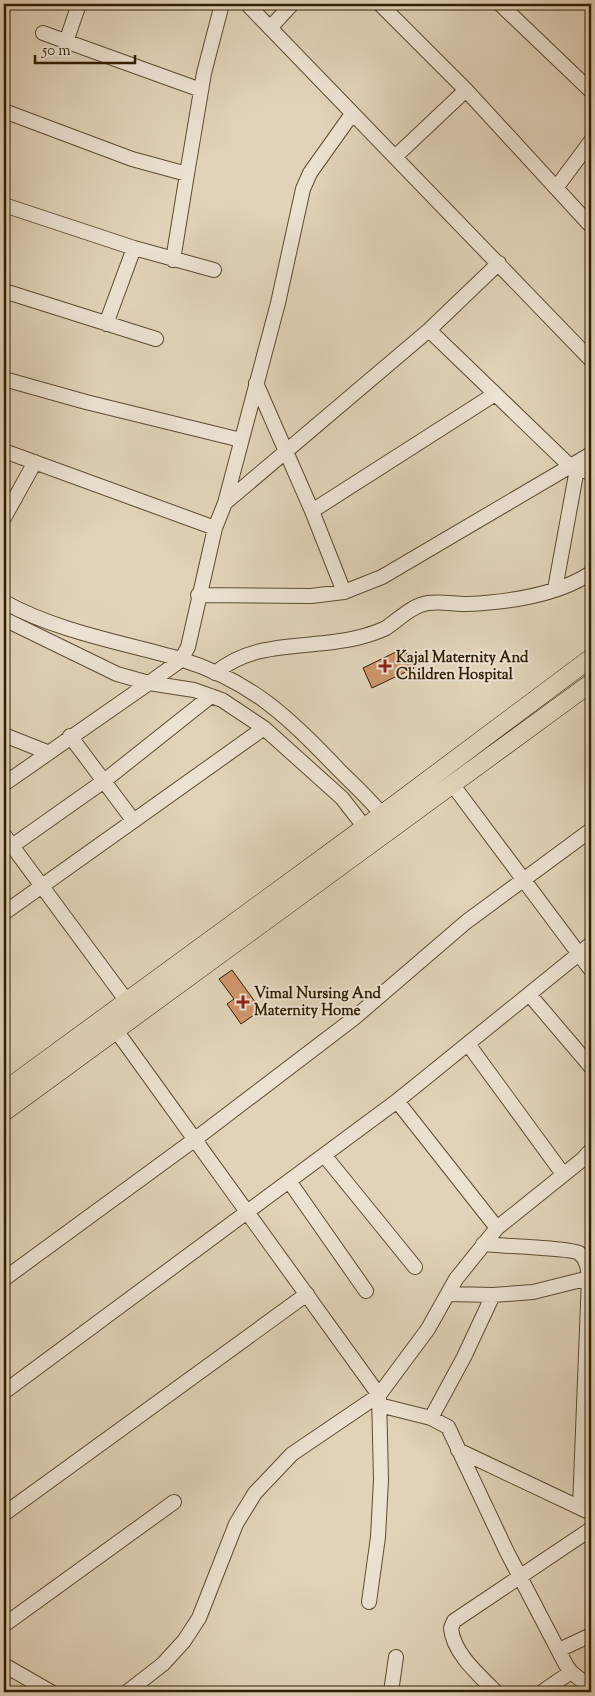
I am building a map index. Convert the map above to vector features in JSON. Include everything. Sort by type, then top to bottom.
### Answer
[{"type":"main road","points":[[4,1091],[110,1022],[370,834],[591,658]]},
{"type":"main road","points":[[387,821],[452,784],[591,683]]},
{"type":"main road","points":[[4,1112],[110,1022],[126,1000],[370,834]]},
{"type":"street","points":[[66,42],[79,4]]},
{"type":"street","points":[[173,260],[201,90],[222,4]]},
{"type":"street","points":[[247,4],[352,114],[396,156],[591,360]]},
{"type":"street","points":[[270,28],[292,4]]},
{"type":"street","points":[[380,4],[466,90],[591,226]]},
{"type":"street","points":[[500,4],[591,91]]},
{"type":"street","points":[[43,33],[201,90]]},
{"type":"street","points":[[396,156],[466,90]]},
{"type":"street","points":[[4,111],[132,159],[187,174]]},
{"type":"street","points":[[4,784],[47,752],[181,660],[188,647],[198,595],[215,528],[225,503],[278,303],[303,189],[310,173],[352,114]]},
{"type":"street","points":[[556,188],[591,141]]},
{"type":"street","points":[[4,205],[134,248],[214,270]]},
{"type":"street","points":[[106,324],[134,248]]},
{"type":"street","points":[[225,503],[429,330],[499,264]]},
{"type":"street","points":[[4,291],[156,339]]},
{"type":"street","points":[[429,330],[574,468],[591,473]]},
{"type":"street","points":[[4,379],[86,402],[241,440]]},
{"type":"street","points":[[256,383],[312,511],[344,592]]},
{"type":"street","points":[[312,511],[495,394]]},
{"type":"street","points":[[4,451],[215,528]]},
{"type":"street","points":[[198,595],[311,596],[344,592],[382,576],[574,468],[591,454]]},
{"type":"street","points":[[4,518],[35,462]]},
{"type":"street","points":[[555,589],[574,468]]},
{"type":"street","points":[[215,673],[229,662],[244,655],[271,648],[363,636],[384,629],[411,610],[426,603],[500,602],[555,589],[578,581],[591,573]]},
{"type":"street","points":[[4,602],[88,636],[181,660],[215,673],[255,692],[280,711],[315,744],[387,821]]},
{"type":"street","points":[[4,619],[94,665],[149,683],[194,690],[222,700],[264,728],[342,798],[370,834]]},
{"type":"street","points":[[126,1000],[8,841],[104,781],[211,696]]},
{"type":"street","points":[[4,913],[264,728]]},
{"type":"street","points":[[4,734],[47,752]]},
{"type":"street","points":[[70,736],[133,820]]},
{"type":"street","points":[[452,784],[591,970]]},
{"type":"street","points":[[4,1278],[194,1140],[353,1019],[466,922],[591,830]]},
{"type":"street","points":[[4,1392],[397,1101],[591,944]]},
{"type":"street","points":[[529,994],[591,1066]]},
{"type":"street","points":[[110,1022],[307,1294],[379,1400],[381,1480],[378,1537],[369,1602]]},
{"type":"street","points":[[468,1044],[563,1174]]},
{"type":"street","points":[[397,1101],[496,1228]]},
{"type":"street","points":[[127,1692],[163,1664],[184,1641],[199,1618],[236,1524],[255,1493],[292,1454],[379,1400],[428,1330],[448,1294],[482,1244],[496,1228],[591,1150]]},
{"type":"street","points":[[324,1155],[415,1267]]},
{"type":"street","points":[[289,1181],[366,1291]]},
{"type":"street","points":[[458,1450],[586,1510],[589,1278],[586,1262],[581,1254],[572,1249],[514,1248],[482,1244]]},
{"type":"street","points":[[448,1294],[493,1295],[533,1292],[589,1278]]},
{"type":"street","points":[[4,1514],[307,1294]]},
{"type":"street","points":[[431,1418],[464,1357],[493,1295]]},
{"type":"street","points":[[379,1400],[431,1418],[448,1427],[521,1578],[571,1672],[591,1688]]},
{"type":"street","points":[[4,1625],[174,1502]]},
{"type":"street","points":[[496,1692],[463,1656],[454,1643],[451,1628],[454,1621],[521,1578],[591,1529]]},
{"type":"street","points":[[559,1650],[591,1635]]},
{"type":"street","points":[[391,1692],[396,1657]]},
{"type":"street","points":[[4,1665],[51,1692]]},
{"type":"street","points":[[542,1692],[571,1672]]},
{"type":"building","points":[[404,648],[414,668],[372,688],[363,668]]},
{"type":"building","points":[[232,970],[261,1010],[241,1024],[227,1004],[234,999],[219,979]]},
{"type":"place","name":"Kajal Maternity And Children Hospital","points":[[385,666]]},
{"type":"place","name":"Vimal Nursing And Maternity Home","points":[[243,1002]]}]
